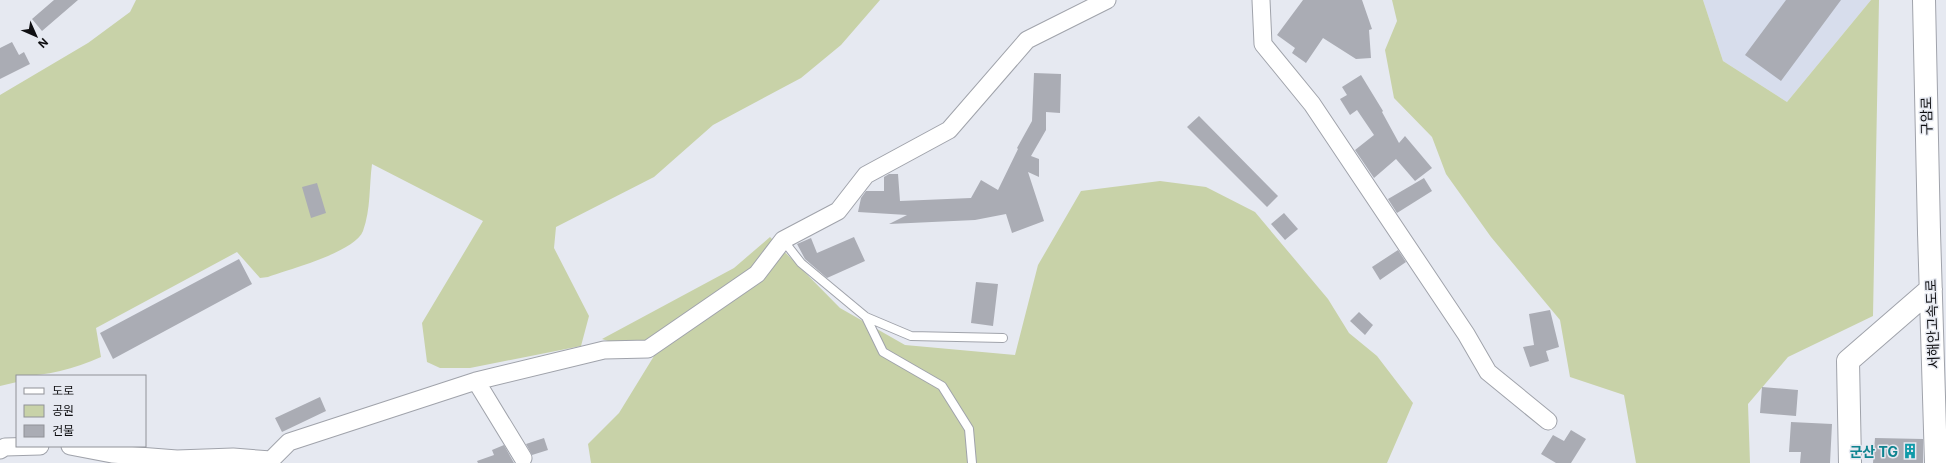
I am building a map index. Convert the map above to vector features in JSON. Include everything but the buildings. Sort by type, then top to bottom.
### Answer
[{"type":"main road","name":"구암로","points":[[1924,0],[1929,232]]},
{"type":"main road","name":"서해안고속도로","points":[[1929,232],[1936,463]]},
{"type":"main road","points":[[1850,463],[1848,361],[1931,289]]},
{"type":"street","points":[[75,447],[112,454],[177,459],[232,457],[271,462],[289,442],[476,381],[604,350],[648,349],[757,274],[783,240],[838,211],[866,175],[949,130],[1026,40],[1107,0]]},
{"type":"street","points":[[1260,0],[1263,44],[1312,104],[1466,334],[1488,372],[1548,421]]},
{"type":"street","points":[[476,381],[523,458]]},
{"type":"street","points":[[0,450],[5,447],[16,447]]},
{"type":"lane","points":[[783,240],[801,263],[866,317],[911,336],[1003,338]]},
{"type":"lane","points":[[866,317],[883,352],[942,386],[969,429],[972,463]]},
{"type":"shaded area","points":[[1703,0],[1871,0],[1787,102],[1723,61]]},
{"type":"green space","points":[[136,0],[880,0],[841,45],[801,78],[713,125],[654,177],[556,227],[554,248],[589,316],[581,346],[470,368],[440,368],[427,362],[422,323],[483,221],[372,164],[369,206],[366,223],[358,239],[348,246],[321,259],[268,277],[260,278],[237,252],[96,328],[101,357],[60,371],[39,375],[16,375],[16,382],[0,386],[0,95],[88,43],[130,12]]},
{"type":"green space","points":[[1392,0],[1703,0],[1723,61],[1787,102],[1871,0],[1879,0],[1873,316],[1788,357],[1748,404],[1750,463],[1636,463],[1624,395],[1570,377],[1560,320],[1491,237],[1446,174],[1432,137],[1394,98],[1385,50],[1397,21]]},
{"type":"green space","points":[[1160,181],[1206,187],[1255,212],[1328,299],[1349,333],[1377,356],[1413,403],[1387,463],[591,463],[588,444],[619,413],[654,356],[602,339],[734,268],[770,237],[840,308],[905,345],[1015,355],[1038,265],[1081,191]]},
{"type":"place","name":"군산 TG","points":[[1910,451]]}]
